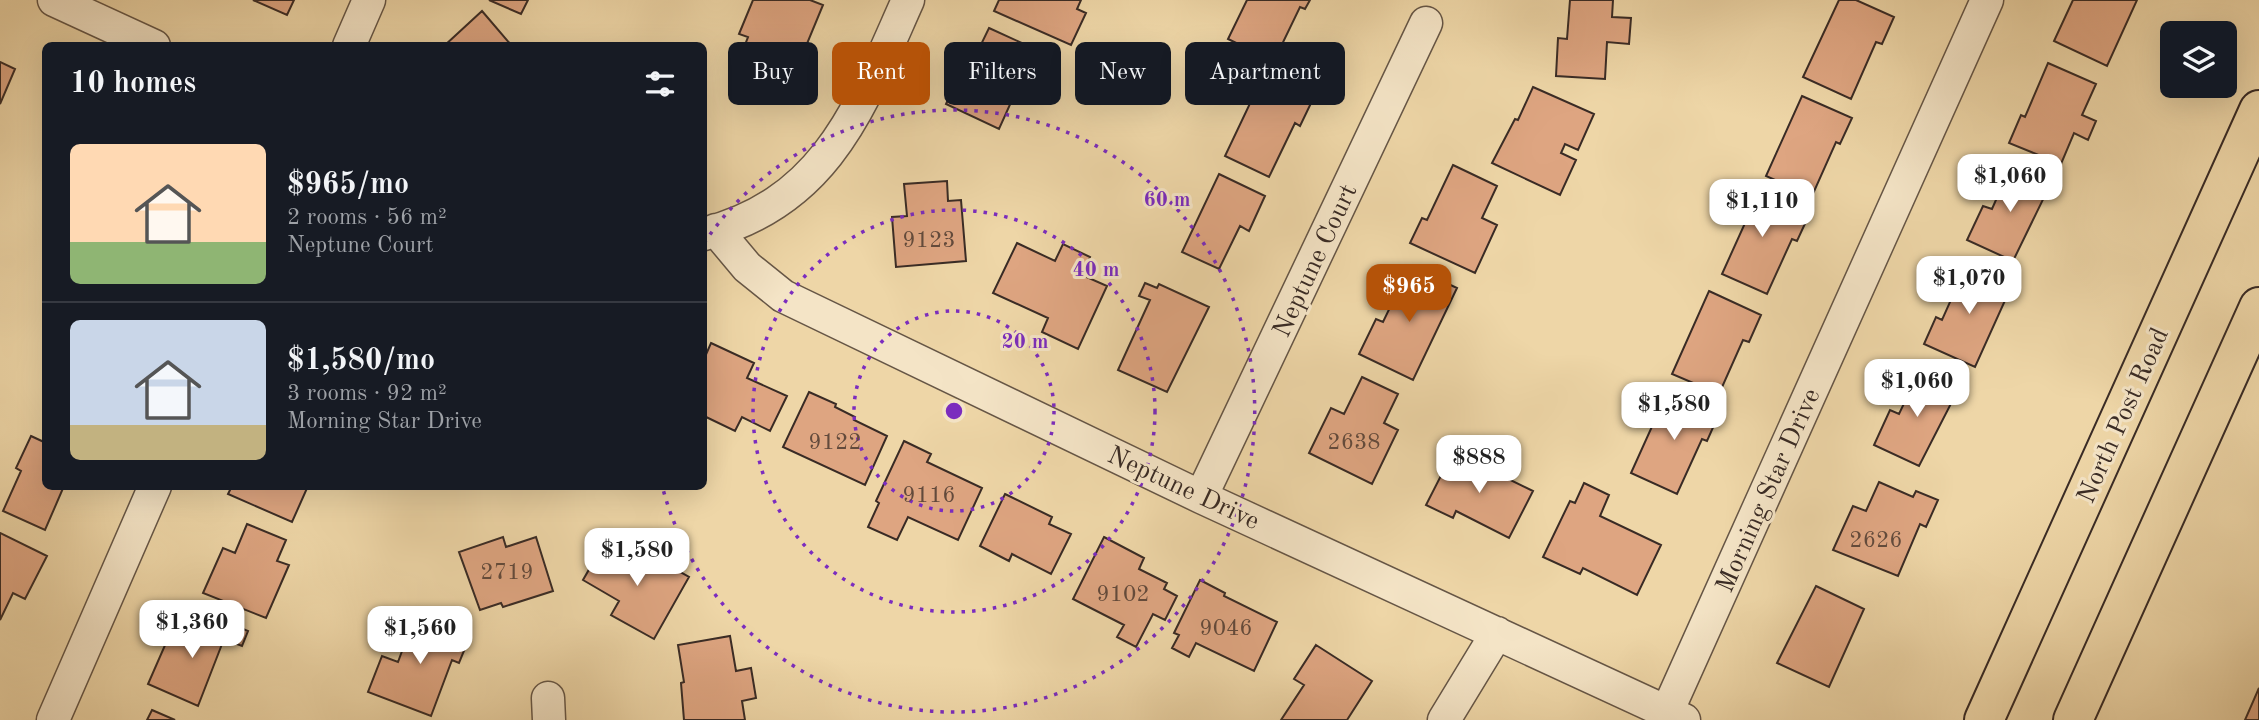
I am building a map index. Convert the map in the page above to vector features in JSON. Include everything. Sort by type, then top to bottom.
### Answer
[{"type":"main road","name":"North Post Road","points":[[1984,720],[2259,110]]},
{"type":"main road","points":[[2073,720],[2259,307]]},
{"type":"street","points":[[54,0],[144,42]]},
{"type":"street","points":[[351,42],[369,0]]},
{"type":"street","points":[[710,232],[780,200],[828,156],[856,116],[908,0]]},
{"type":"street","name":"Morning Star Drive","points":[[1676,716],[1987,0]]},
{"type":"street","name":"Neptune Court","points":[[1201,496],[1426,23]]},
{"type":"street","name":"Neptune Drive","points":[[710,232],[783,296],[1201,496],[1676,716]]},
{"type":"street","points":[[53,720],[153,490]]},
{"type":"street","points":[[1444,720],[1497,633]]},
{"type":"building","points":[[253,0],[294,0],[287,15]]},
{"type":"building","points":[[489,0],[528,0],[521,14]]},
{"type":"building","points":[[753,0],[810,0],[823,5],[808,42],[746,42],[748,37],[739,34]]},
{"type":"building","points":[[999,0],[1081,0],[1077,9],[1086,13],[1071,45],[994,11]]},
{"type":"building","points":[[1247,0],[1310,0],[1305,9],[1300,7],[1283,42],[1234,42],[1228,39]]},
{"type":"building","points":[[1570,0],[1613,0],[1612,17],[1631,18],[1629,44],[1607,42],[1605,79],[1556,76],[1558,38],[1567,39]]},
{"type":"building","points":[[1839,0],[1856,0],[1894,17],[1882,44],[1876,42],[1851,99],[1803,77]]},
{"type":"building","points":[[2073,0],[2137,0],[2107,66],[2054,41]]},
{"type":"building","points":[[482,11],[509,42],[448,42]]},
{"type":"building","points":[[989,28],[1020,42],[982,42]]},
{"type":"building","points":[[0,62],[15,69],[0,104]]},
{"type":"building","points":[[2048,63],[2096,84],[2082,115],[2096,121],[2088,140],[2074,133],[2061,164],[2009,143],[2021,115],[2025,117]]},
{"type":"building","points":[[1533,87],[1594,114],[1578,150],[1565,144],[1561,153],[1576,160],[1560,195],[1492,163],[1515,119],[1518,120]]},
{"type":"building","points":[[1802,96],[1852,118],[1840,144],[1836,142],[1812,196],[1766,176]]},
{"type":"building","points":[[948,105],[1010,105],[999,129]]},
{"type":"building","points":[[1249,105],[1310,105],[1300,126],[1295,123],[1269,177],[1225,156]]},
{"type":"building","points":[[1453,165],[1497,186],[1482,218],[1497,225],[1475,273],[1410,243],[1422,218],[1427,220]]},
{"type":"building","points":[[2011,166],[2051,183],[2013,261],[1967,240],[1983,206],[1992,209]]},
{"type":"building","points":[[1219,174],[1265,196],[1249,231],[1240,226],[1219,269],[1182,252]]},
{"type":"building","points":[[947,181],[948,201],[961,200],[966,261],[896,267],[892,217],[907,216],[904,184]]},
{"type":"building","points":[[1743,186],[1809,215],[1797,241],[1792,239],[1767,294],[1722,274],[1746,221],[1731,214]]},
{"type":"building","points":[[1017,243],[1055,261],[1063,244],[1090,257],[1082,275],[1107,286],[1078,349],[1042,332],[1048,318],[993,293]]},
{"type":"building","points":[[1967,264],[2012,285],[1975,367],[1924,344],[1936,317],[1942,320]]},
{"type":"building","points":[[1410,266],[1457,288],[1413,380],[1359,354],[1376,319],[1383,322]]},
{"type":"building","points":[[1145,283],[1157,288],[1159,284],[1209,307],[1167,392],[1118,370],[1150,300],[1139,296]]},
{"type":"building","points":[[1709,291],[1761,315],[1749,342],[1743,340],[1719,394],[1672,374]]},
{"type":"building","points":[[711,343],[754,363],[747,378],[787,396],[770,431],[742,417],[735,431],[707,417],[707,352]]},
{"type":"building","points":[[1920,370],[1959,388],[1919,466],[1874,445],[1890,410],[1899,414]]},
{"type":"building","points":[[1362,377],[1398,394],[1384,423],[1398,430],[1372,484],[1309,453],[1331,408],[1344,414]]},
{"type":"building","points":[[1668,391],[1719,414],[1707,441],[1702,439],[1677,494],[1631,473]]},
{"type":"building","points":[[809,392],[836,404],[835,407],[855,417],[854,420],[887,436],[865,485],[783,447]]},
{"type":"building","points":[[31,436],[42,441],[42,490],[62,490],[45,530],[3,511],[21,471],[16,468]]},
{"type":"building","points":[[904,441],[931,454],[927,462],[982,488],[958,540],[908,517],[897,540],[868,527],[879,503],[876,501]]},
{"type":"building","points":[[1453,452],[1533,491],[1509,538],[1456,511],[1453,518],[1426,505]]},
{"type":"building","points":[[1879,482],[1913,497],[1916,491],[1938,500],[1926,527],[1920,524],[1898,576],[1833,550],[1853,506],[1866,511]]},
{"type":"building","points":[[1584,483],[1609,495],[1600,516],[1661,545],[1637,595],[1583,568],[1580,574],[1543,557],[1570,501],[1575,503]]},
{"type":"building","points":[[230,490],[306,490],[292,522],[228,494]]},
{"type":"building","points":[[1005,494],[1052,517],[1049,524],[1071,534],[1051,574],[1012,554],[1009,561],[980,546]]},
{"type":"building","points":[[247,524],[286,540],[277,561],[289,565],[266,618],[203,593],[223,548],[235,553]]},
{"type":"building","points":[[0,533],[47,556],[25,599],[13,593],[0,620]]},
{"type":"building","points":[[503,537],[506,547],[536,537],[553,591],[503,607],[501,603],[480,610],[459,552]]},
{"type":"building","points":[[1104,537],[1144,558],[1139,569],[1167,583],[1164,589],[1177,596],[1165,620],[1153,614],[1136,647],[1117,637],[1124,625],[1073,599]]},
{"type":"building","points":[[603,545],[634,562],[641,550],[689,577],[654,639],[611,615],[619,601],[583,580]]},
{"type":"building","points":[[1200,580],[1225,593],[1224,596],[1277,622],[1254,671],[1196,643],[1189,657],[1172,648],[1179,635],[1174,633]]},
{"type":"building","points":[[1816,586],[1864,609],[1829,687],[1777,663]]},
{"type":"building","points":[[415,616],[470,636],[459,663],[452,660],[431,716],[368,692],[382,656],[398,662]]},
{"type":"building","points":[[186,618],[222,634],[227,622],[248,631],[242,646],[224,639],[198,706],[148,684],[169,636],[176,639]]},
{"type":"building","points":[[730,636],[736,671],[751,668],[756,698],[742,701],[745,720],[684,720],[681,683],[684,682],[678,645]]},
{"type":"building","points":[[1316,645],[1372,681],[1347,720],[1281,720],[1304,685],[1294,679]]},
{"type":"building","points":[[2259,688],[2259,720],[2245,720]]},
{"type":"building","points":[[152,710],[175,720],[147,720]]}]
